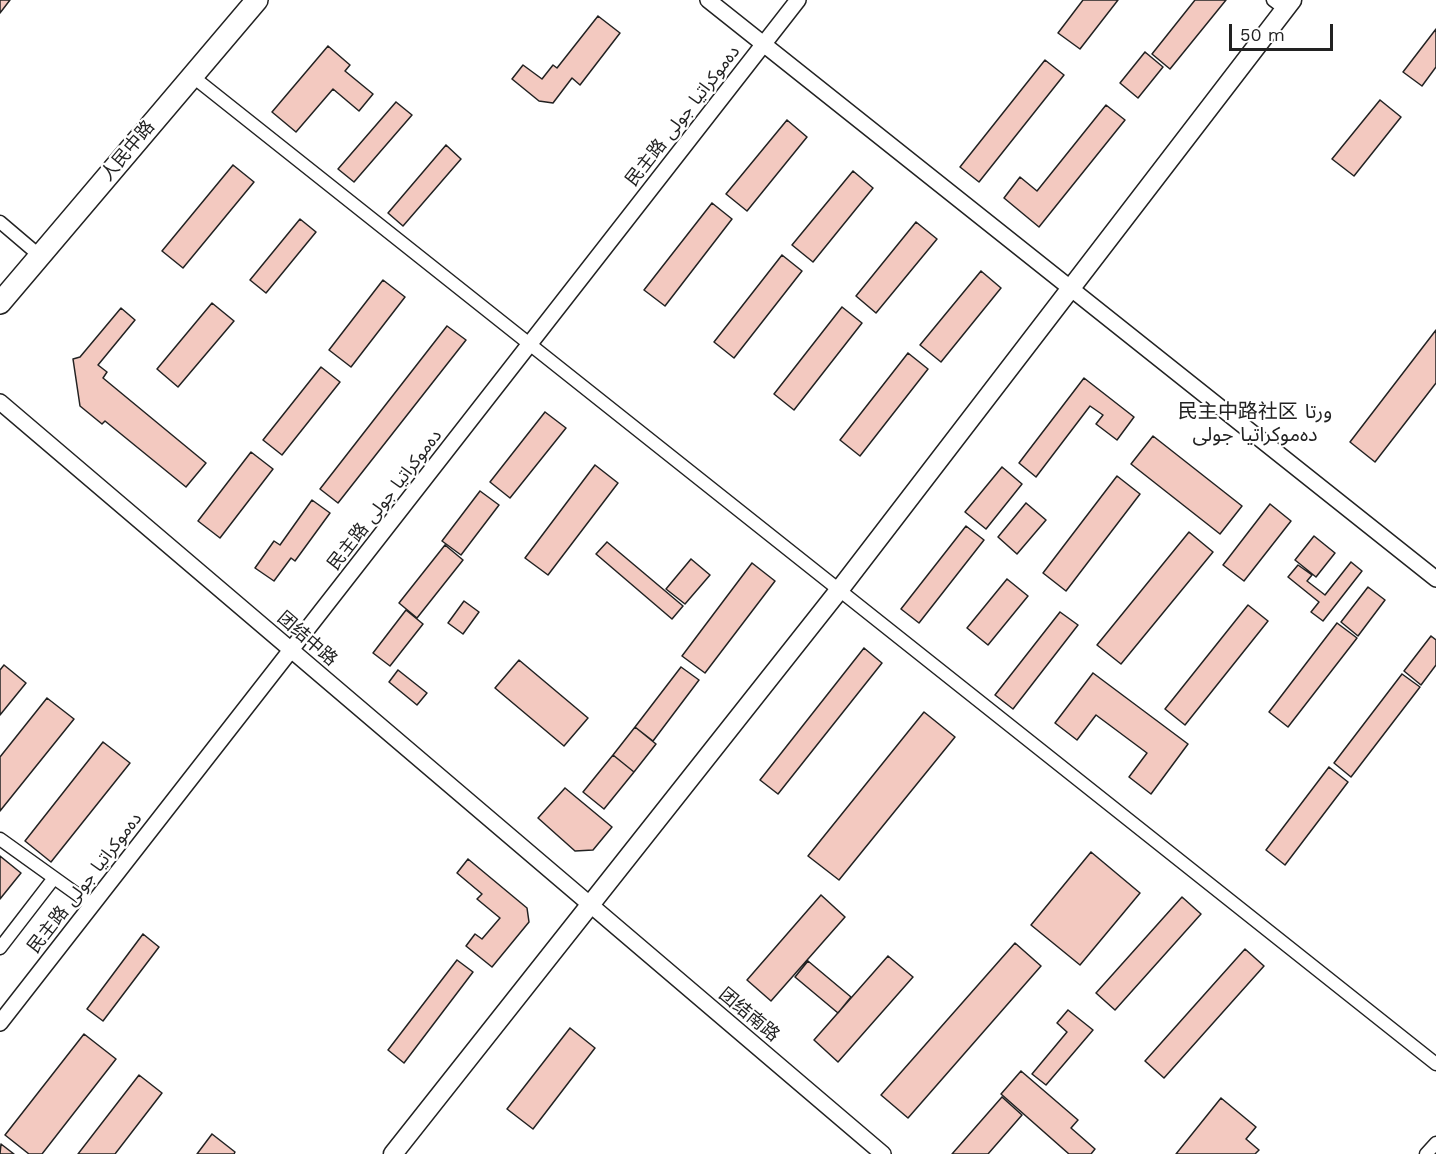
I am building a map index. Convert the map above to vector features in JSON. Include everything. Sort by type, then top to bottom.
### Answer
[{"type":"highway","name":"人民中路","points":[[0,303],[257,0]]},
{"type":"main road","points":[[393,1154],[840,589],[1070,288],[1283,3]]},
{"type":"street","points":[[708,0],[1436,579]]},
{"type":"street","name":"民主路 دەموكراتيا جولى","points":[[0,1023],[798,0]]},
{"type":"street","points":[[192,76],[1436,1064]]},
{"type":"street","points":[[0,222],[40,256]]},
{"type":"street","name":"团结中路","points":[[0,402],[589,906]]},
{"type":"street","points":[[0,839],[92,905]]},
{"type":"street","points":[[0,948],[54,878]]},
{"type":"street","name":"团结南路","points":[[589,906],[883,1154]]},
{"type":"street","points":[[1426,1154],[1436,1143]]},
{"type":"building","points":[[0,0],[10,0],[0,13]]},
{"type":"building","points":[[1083,0],[1118,0],[1080,49],[1058,33]]},
{"type":"building","points":[[1195,0],[1226,0],[1170,69],[1152,54]]},
{"type":"building","points":[[598,16],[620,33],[580,85],[572,78],[553,103],[539,101],[512,79],[523,65],[542,79],[553,65],[557,68]]},
{"type":"building","points":[[1436,29],[1436,67],[1422,86],[1403,72]]},
{"type":"building","points":[[328,46],[350,65],[345,71],[373,94],[359,111],[333,89],[296,132],[272,112]]},
{"type":"building","points":[[1145,52],[1163,67],[1138,98],[1120,83]]},
{"type":"building","points":[[1045,60],[1064,75],[979,182],[960,167]]},
{"type":"building","points":[[1380,100],[1401,117],[1354,176],[1332,159]]},
{"type":"building","points":[[396,102],[412,115],[354,182],[338,169]]},
{"type":"building","points":[[1106,105],[1125,120],[1039,227],[1004,198],[1020,177],[1037,191]]},
{"type":"building","points":[[787,120],[807,137],[747,211],[726,194]]},
{"type":"building","points":[[446,145],[461,159],[403,226],[388,213]]},
{"type":"building","points":[[233,165],[254,182],[183,268],[162,251]]},
{"type":"building","points":[[853,171],[873,188],[813,262],[792,245]]},
{"type":"building","points":[[712,203],[732,219],[665,306],[644,290]]},
{"type":"building","points":[[300,219],[316,232],[266,293],[250,280]]},
{"type":"building","points":[[916,222],[937,239],[876,313],[856,296]]},
{"type":"building","points":[[782,255],[802,271],[734,358],[714,342]]},
{"type":"building","points":[[981,271],[1001,288],[941,362],[920,345]]},
{"type":"building","points":[[383,280],[405,297],[351,367],[329,350]]},
{"type":"building","points":[[212,303],[234,321],[178,387],[157,369]]},
{"type":"building","points":[[842,307],[862,323],[794,410],[774,394]]},
{"type":"building","points":[[121,308],[135,320],[98,365],[107,372],[103,378],[206,463],[186,487],[105,421],[102,424],[80,406],[73,359],[80,357]]},
{"type":"building","points":[[447,326],[466,340],[338,503],[320,489]]},
{"type":"building","points":[[1436,330],[1436,383],[1375,462],[1350,442]]},
{"type":"building","points":[[908,353],[928,369],[860,456],[840,440]]},
{"type":"building","points":[[321,367],[340,382],[282,455],[263,440]]},
{"type":"building","points":[[1084,378],[1134,417],[1117,440],[1096,424],[1103,415],[1090,406],[1036,477],[1019,463]]},
{"type":"building","points":[[545,412],[566,428],[510,498],[490,482]]},
{"type":"building","points":[[1153,436],[1242,506],[1220,534],[1131,464]]},
{"type":"building","points":[[251,452],[273,469],[220,538],[198,521]]},
{"type":"building","points":[[595,465],[618,483],[548,575],[525,558]]},
{"type":"building","points":[[1002,467],[1022,484],[986,529],[965,512]]},
{"type":"building","points":[[1117,476],[1140,494],[1066,591],[1043,573]]},
{"type":"building","points":[[480,491],[499,505],[461,555],[442,541]]},
{"type":"building","points":[[312,500],[330,513],[295,561],[291,558],[274,581],[255,568],[274,541],[280,545]]},
{"type":"building","points":[[1026,503],[1046,520],[1017,554],[998,537]]},
{"type":"building","points":[[1270,504],[1291,521],[1244,581],[1223,565]]},
{"type":"building","points":[[966,526],[984,540],[919,623],[901,609]]},
{"type":"building","points":[[1189,532],[1213,552],[1121,664],[1097,645]]},
{"type":"building","points":[[1314,536],[1335,553],[1316,577],[1295,560]]},
{"type":"building","points":[[607,542],[683,606],[672,619],[596,554]]},
{"type":"building","points":[[445,545],[463,560],[417,618],[399,603]]},
{"type":"building","points":[[691,559],[710,575],[685,604],[666,589]]},
{"type":"building","points":[[1351,562],[1362,571],[1323,621],[1311,612],[1319,602],[1288,577],[1298,565],[1312,575],[1307,581],[1325,595]]},
{"type":"building","points":[[752,563],[775,581],[705,673],[682,656]]},
{"type":"building","points":[[1007,579],[1028,596],[988,645],[967,628]]},
{"type":"building","points":[[1368,587],[1385,600],[1358,636],[1341,622]]},
{"type":"building","points":[[464,601],[479,612],[463,634],[448,623]]},
{"type":"building","points":[[1248,605],[1268,621],[1185,725],[1165,709]]},
{"type":"building","points":[[406,610],[423,624],[390,666],[373,653]]},
{"type":"building","points":[[1060,612],[1078,625],[1013,709],[995,695]]},
{"type":"building","points":[[1337,623],[1357,638],[1288,727],[1269,712]]},
{"type":"building","points":[[1431,636],[1436,640],[1436,665],[1421,685],[1404,671]]},
{"type":"building","points":[[864,648],[882,663],[778,794],[760,780]]},
{"type":"building","points":[[519,660],[588,718],[564,746],[495,688]]},
{"type":"building","points":[[4,665],[26,683],[0,715],[0,670]]},
{"type":"building","points":[[681,667],[699,680],[653,741],[635,727]]},
{"type":"building","points":[[398,670],[427,693],[417,705],[389,682]]},
{"type":"building","points":[[1093,673],[1188,744],[1151,794],[1129,777],[1147,753],[1096,715],[1077,740],[1055,723]]},
{"type":"building","points":[[1402,674],[1420,687],[1351,777],[1334,763]]},
{"type":"building","points":[[47,698],[74,719],[0,811],[0,757]]},
{"type":"building","points":[[924,712],[955,737],[839,880],[808,856]]},
{"type":"building","points":[[635,727],[656,744],[634,772],[613,755]]},
{"type":"building","points":[[103,742],[130,763],[51,862],[25,841]]},
{"type":"building","points":[[613,755],[634,772],[604,809],[583,792]]},
{"type":"building","points":[[1329,767],[1348,782],[1285,865],[1266,850]]},
{"type":"building","points":[[565,788],[612,827],[593,850],[575,851],[538,818]]},
{"type":"building","points":[[1091,852],[1140,893],[1080,965],[1031,925]]},
{"type":"building","points":[[0,856],[21,873],[0,899]]},
{"type":"building","points":[[468,859],[527,908],[529,922],[492,967],[466,946],[475,934],[482,939],[500,918],[477,899],[482,894],[457,873]]},
{"type":"building","points":[[821,895],[845,917],[771,1001],[747,980]]},
{"type":"building","points":[[1182,897],[1201,914],[1115,1010],[1096,993]]},
{"type":"building","points":[[143,934],[159,947],[103,1021],[87,1009]]},
{"type":"building","points":[[1015,943],[1041,966],[908,1118],[881,1095]]},
{"type":"building","points":[[1245,949],[1264,966],[1164,1078],[1145,1061]]},
{"type":"building","points":[[888,956],[913,977],[838,1062],[814,1040]]},
{"type":"building","points":[[457,960],[473,972],[404,1063],[388,1050]]},
{"type":"building","points":[[808,961],[851,997],[838,1013],[795,977]]},
{"type":"building","points":[[1068,1010],[1093,1030],[1046,1085],[1032,1074],[1067,1032],[1057,1023]]},
{"type":"building","points":[[570,1028],[595,1048],[533,1129],[507,1109]]},
{"type":"building","points":[[84,1034],[116,1059],[42,1154],[29,1154],[5,1135]]},
{"type":"building","points":[[1021,1071],[1078,1120],[1071,1128],[1095,1149],[1091,1154],[1069,1154],[1001,1094]]},
{"type":"building","points":[[139,1075],[162,1093],[115,1154],[78,1154]]},
{"type":"building","points":[[1002,1097],[1022,1115],[988,1154],[952,1154]]},
{"type":"building","points":[[1221,1098],[1256,1127],[1246,1139],[1259,1150],[1255,1154],[1176,1154]]},
{"type":"building","points":[[212,1134],[235,1152],[234,1154],[197,1154]]},
{"type":"building","points":[[1,1144],[14,1154],[0,1154]]},
{"type":"district","name":"民主中路社区 ورتا دەموكراتيا جولى","points":[[1255,424]]}]
